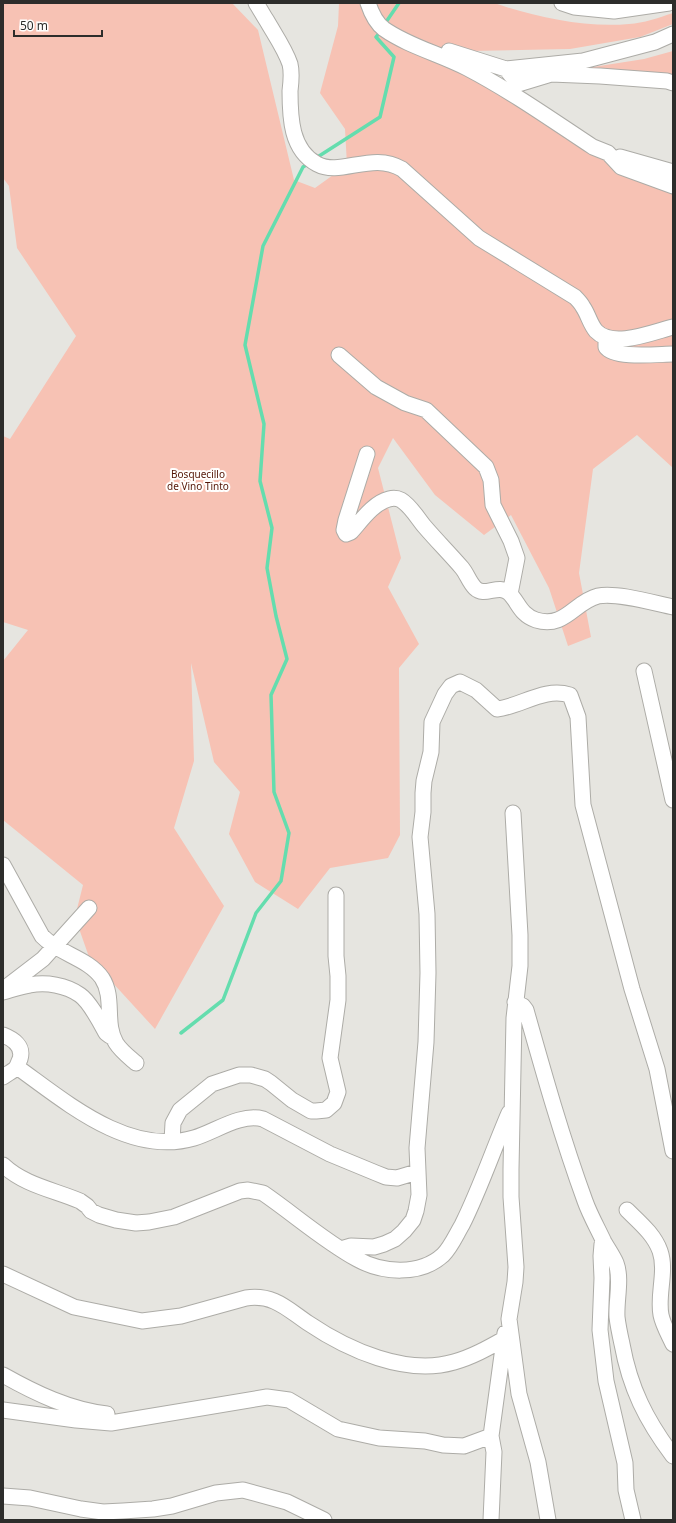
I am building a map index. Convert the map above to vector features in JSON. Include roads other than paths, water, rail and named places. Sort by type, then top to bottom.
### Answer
[{"type":"street","points":[[256,3],[277,37],[290,65],[291,116],[293,134],[302,152],[315,163],[324,167],[335,168],[376,162],[387,163],[399,167],[479,238],[576,297],[583,306],[596,331],[606,337],[618,339],[632,338],[673,327]]},
{"type":"street","points":[[368,3],[375,20],[382,28],[494,82],[593,147],[608,153],[673,172]]},
{"type":"street","points":[[562,3],[574,7],[614,11],[669,3]]},
{"type":"street","points":[[396,36],[506,69],[583,61],[654,42],[673,34]]},
{"type":"street","points":[[506,69],[518,84],[551,74],[667,81],[673,84]]},
{"type":"street","points":[[608,153],[621,167],[673,186]]},
{"type":"street","points":[[606,337],[606,347],[608,350],[613,352],[637,355],[673,354]]},
{"type":"street","points":[[340,355],[376,387],[405,403],[426,410],[486,467],[491,480],[493,505],[511,541],[517,558],[510,594]]},
{"type":"street","points":[[367,454],[346,520],[346,534],[351,532],[377,505],[389,499],[396,498],[402,500],[462,568],[477,590],[483,592],[500,589],[510,594],[523,612],[534,620],[545,622],[558,620],[568,616],[588,600],[598,596],[629,598],[673,607]]},
{"type":"street","points":[[644,671],[673,800]]},
{"type":"street","points":[[341,1250],[351,1246],[374,1247],[395,1239],[413,1220],[416,1211],[419,1195],[417,1148],[426,1042],[428,981],[427,914],[420,837],[423,812],[423,787],[431,752],[432,722],[445,694],[451,686],[460,682],[476,690],[497,709],[507,708],[548,693],[562,692],[570,695],[578,717],[583,805],[632,989],[656,1069],[673,1151]]},
{"type":"street","points":[[491,1520],[494,1452],[491,1436],[504,1339],[509,1319],[516,1267],[511,1197],[516,1002],[520,966],[520,934],[513,813]]},
{"type":"street","points":[[3,865],[42,936],[54,946],[94,970],[102,979],[108,990],[110,1023],[113,1037],[120,1049],[136,1063]]},
{"type":"street","points":[[172,1142],[173,1123],[180,1110],[212,1084],[239,1075],[251,1075],[264,1079],[277,1087],[292,1100],[311,1111],[316,1112],[326,1110],[334,1103],[338,1092],[330,1058],[338,1000],[336,895]]},
{"type":"street","points":[[3,991],[43,959],[89,908]]},
{"type":"street","points":[[3,991],[45,983],[67,988],[81,995],[106,1033],[113,1037]]},
{"type":"street","points":[[516,1002],[523,1006],[526,1010],[557,1119],[586,1202],[604,1242],[616,1264],[619,1276],[616,1305],[617,1319],[624,1357],[631,1381],[646,1415],[673,1456]]},
{"type":"street","points":[[3,1035],[18,1044],[21,1050],[21,1056],[17,1067],[3,1077]]},
{"type":"street","points":[[17,1067],[87,1116],[132,1138],[172,1142],[194,1138],[241,1120],[255,1117],[263,1119],[330,1154],[376,1174],[397,1178],[417,1172]]},
{"type":"street","points":[[3,1165],[12,1174],[23,1180],[80,1201],[91,1211],[116,1220],[136,1223],[174,1217],[240,1190],[257,1191],[263,1193],[341,1250],[358,1260],[376,1268],[392,1270],[420,1268],[443,1255],[453,1243],[468,1212],[507,1118],[513,1110]]},
{"type":"street","points":[[626,1210],[653,1238],[660,1251],[662,1265],[661,1315],[673,1344]]},
{"type":"street","points":[[604,1242],[602,1244],[601,1256],[602,1278],[600,1330],[606,1381],[626,1463],[626,1490],[633,1520]]},
{"type":"street","points":[[3,1274],[74,1307],[142,1321],[181,1316],[246,1298],[267,1298],[282,1304],[318,1330],[352,1348],[386,1360],[417,1365],[441,1365],[463,1360],[504,1339]]},
{"type":"street","points":[[509,1319],[519,1394],[538,1462],[548,1520]]},
{"type":"street","points":[[3,1375],[60,1403],[89,1411],[130,1416],[135,1419]]},
{"type":"street","points":[[3,1410],[83,1421],[111,1423],[267,1397],[289,1400],[338,1429],[379,1438],[425,1441],[443,1445],[464,1446],[491,1436]]},
{"type":"street","points":[[3,1496],[30,1498],[88,1510],[123,1512],[172,1506],[216,1493],[243,1490],[287,1502],[324,1520]]},
{"type":"waterway","points":[[384,25],[399,3]]},
{"type":"waterway","points":[[316,158],[380,117],[394,57],[376,37],[381,31]]},
{"type":"waterway","points":[[181,1033],[223,1000],[256,913],[281,881],[289,833],[274,792],[271,695],[287,659],[276,616],[267,568],[272,528],[260,481],[264,424],[245,345],[263,246],[303,167],[309,163]]},
{"type":"park label","name":"Bosquecillo de Vino Tinto","points":[[198,480]]}]
